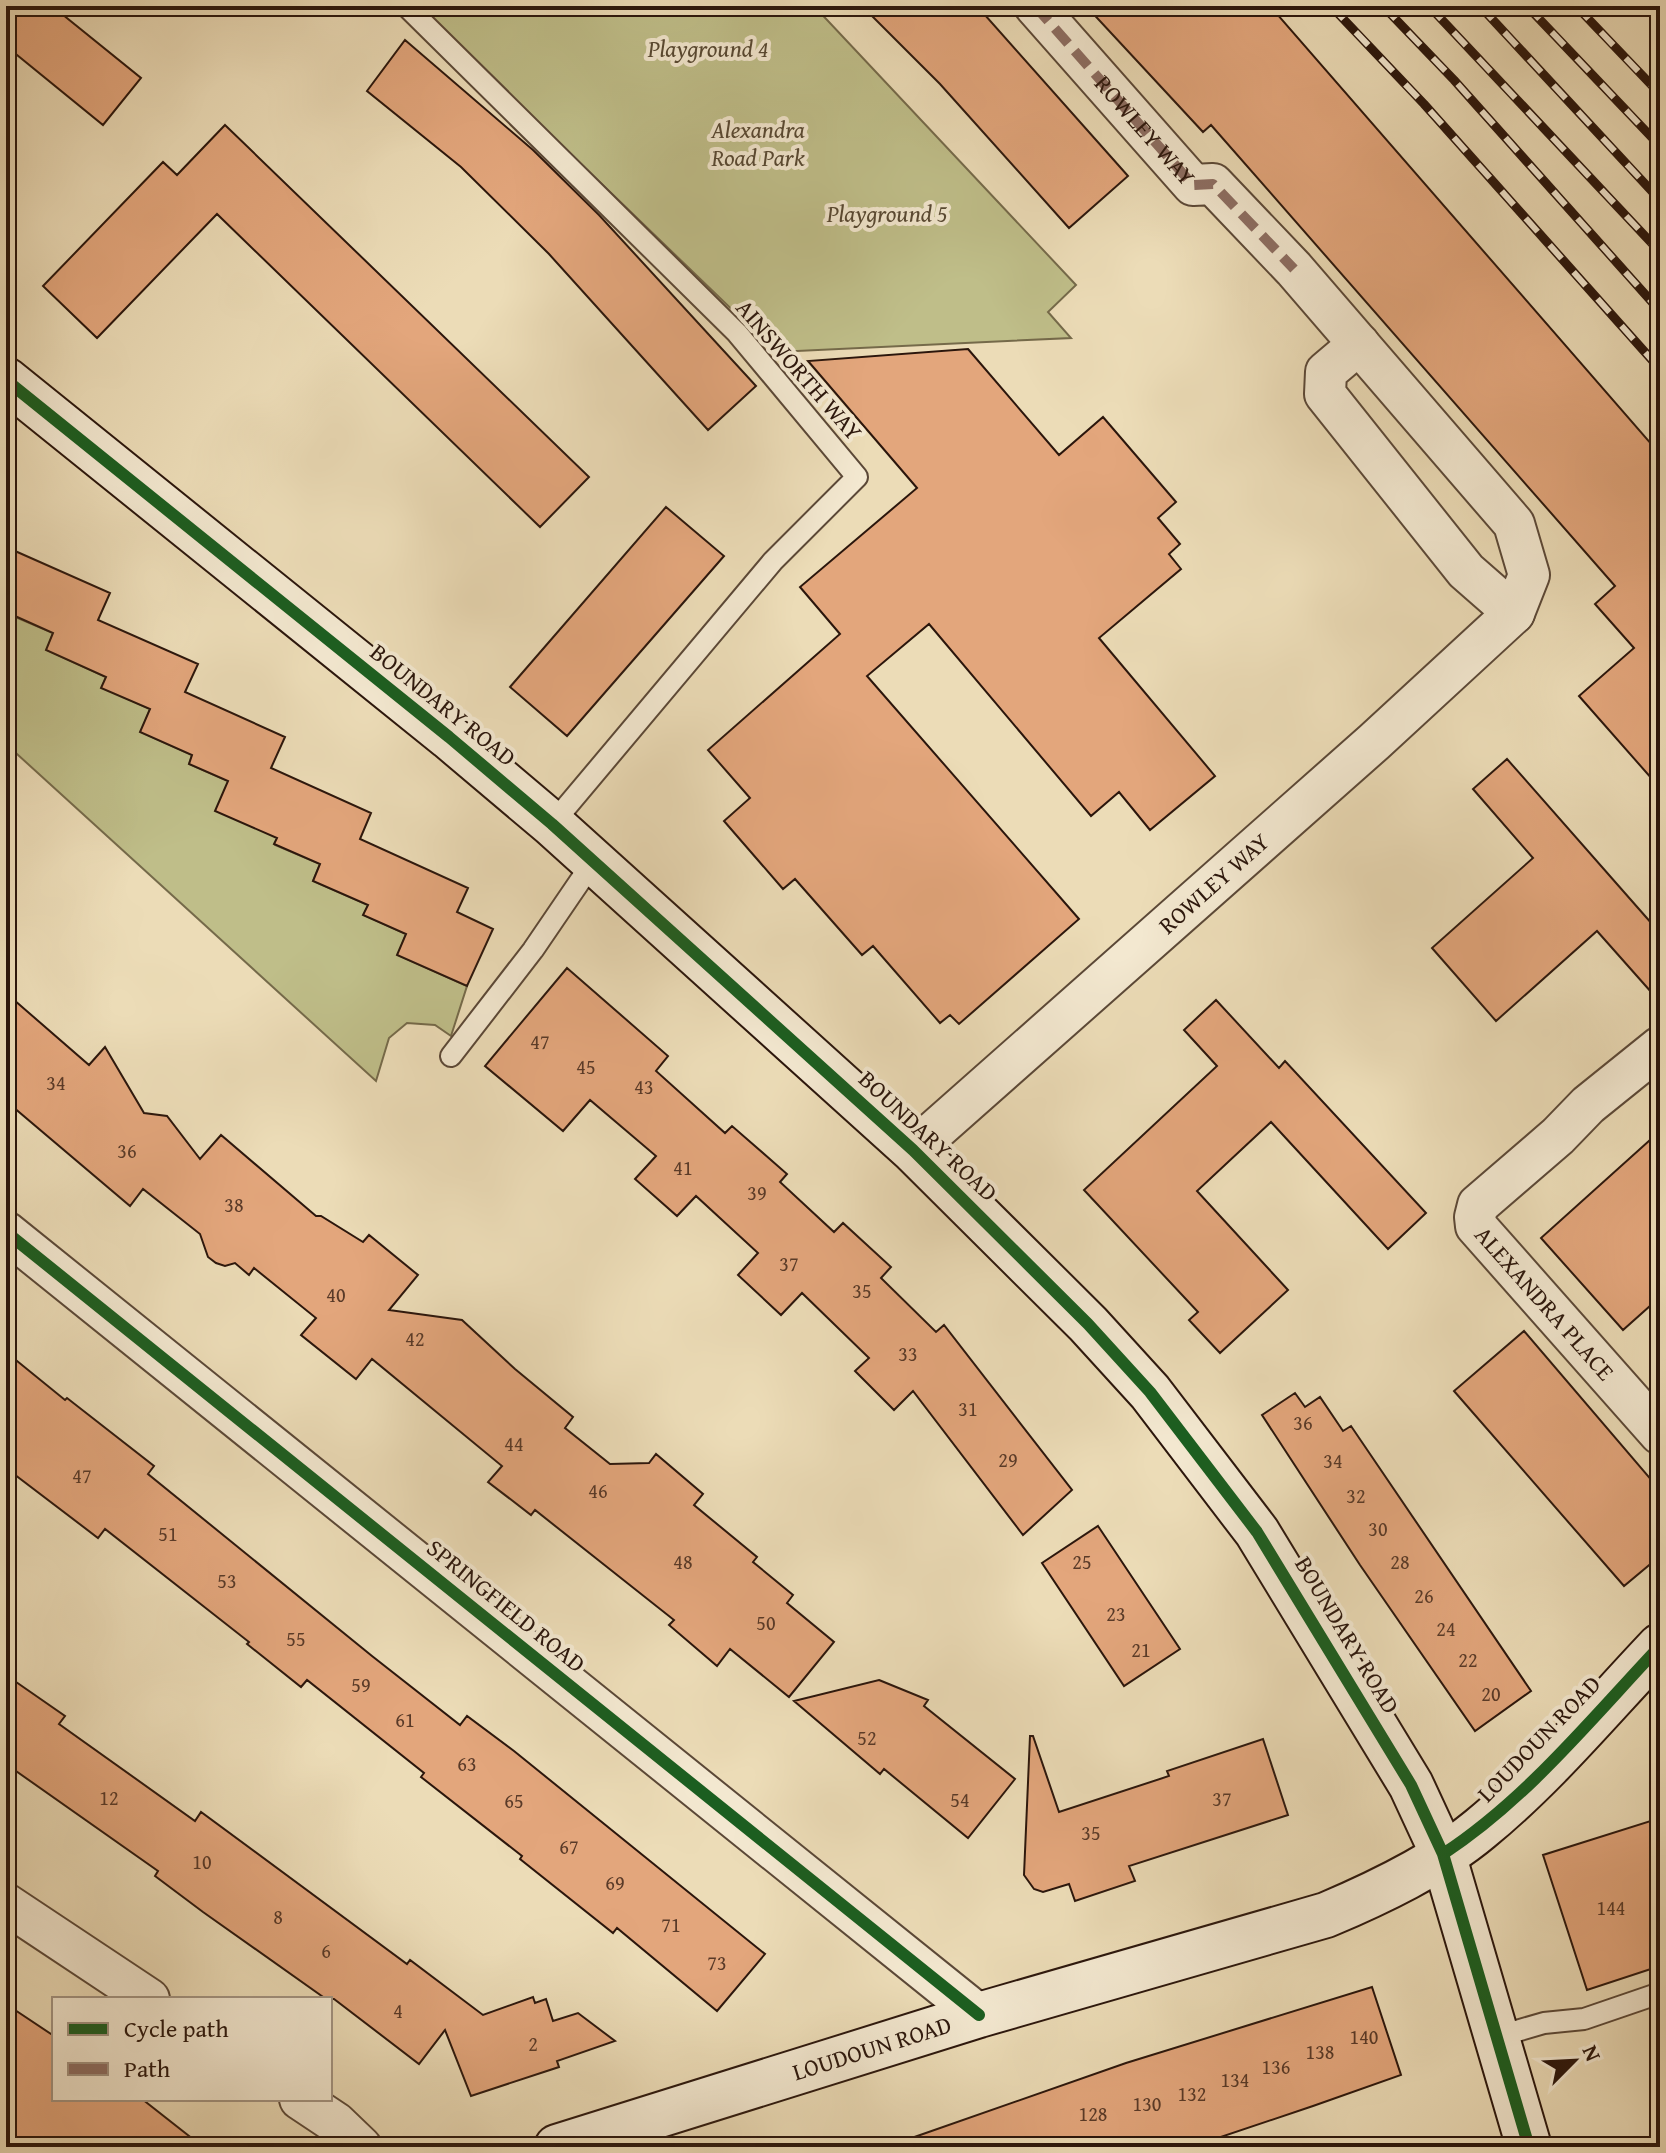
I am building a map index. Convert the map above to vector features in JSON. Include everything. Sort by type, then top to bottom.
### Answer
[{"type":"street","name":"ROWLEY WAY","points":[[913,1150],[1374,742],[1514,613],[1529,575],[1514,524],[1294,269],[1213,184],[1193,185],[1035,6]]},
{"type":"street","points":[[1359,344],[1326,372],[1325,394],[1466,571],[1514,613]]},
{"type":"street","name":"BOUNDARY ROAD","points":[[6,380],[437,727],[552,824],[913,1150],[1088,1324],[1150,1392],[1257,1532],[1411,1785],[1443,1854],[1529,2147]]},
{"type":"street","name":"ALEXANDRA PLACE","points":[[1660,1047],[1588,1105],[1558,1136],[1478,1205],[1475,1217],[1476,1226],[1660,1434]]},
{"type":"street","name":"SPRINGFIELD ROAD","points":[[6,1232],[979,2015]]},
{"type":"street","name":"LOUDOUN ROAD","points":[[557,2147],[979,2015],[1326,1915],[1381,1891],[1478,1831],[1522,1792],[1660,1646]]},
{"type":"street","points":[[6,1904],[146,1997]]},
{"type":"street","points":[[303,2101],[336,2123],[361,2147]]},
{"type":"lane","name":"AINSWORTH WAY","points":[[406,6],[737,333],[857,477],[773,561],[552,824]]},
{"type":"lane","points":[[451,1056],[533,950],[593,862]]},
{"type":"lane","points":[[1496,2037],[1544,2023],[1584,2019],[1660,1993]]},
{"type":"green space","name":"Alexandra Road Park","points":[[417,6],[814,6],[1076,285],[1048,312],[1071,338],[776,352]]},
{"type":"green space","points":[[6,613],[53,633],[47,650],[106,677],[102,687],[150,709],[141,732],[192,755],[189,764],[228,781],[277,838],[275,845],[320,864],[313,881],[368,905],[364,915],[406,934],[398,955],[467,986],[451,1036],[435,1025],[407,1023],[389,1038],[376,1081],[6,744]]},
{"type":"building","points":[[6,6],[52,6],[141,78],[103,125],[6,46]]},
{"type":"building","points":[[862,6],[977,6],[1128,176],[1069,228],[940,84]]},
{"type":"building","points":[[1086,6],[1270,6],[1660,454],[1660,788],[1579,696],[1634,648],[1595,604],[1615,586],[1211,125],[1203,132]]},
{"type":"building","points":[[405,40],[533,150],[599,215],[756,386],[708,430],[549,254],[461,167],[367,91]]},
{"type":"building","points":[[225,125],[589,477],[540,527],[217,214],[97,338],[43,286],[163,162],[177,175]]},
{"type":"building","points":[[968,349],[1059,455],[1103,417],[1176,502],[1158,518],[1180,544],[1169,554],[1181,569],[1099,638],[1215,776],[1150,830],[1119,792],[1091,816],[929,624],[867,676],[1079,919],[959,1024],[950,1015],[940,1023],[873,946],[862,955],[795,879],[783,889],[724,821],[750,798],[708,750],[840,634],[800,587],[917,488],[808,361]]},
{"type":"building","points":[[666,507],[724,556],[567,736],[510,687]]},
{"type":"building","points":[[6,547],[110,593],[98,620],[198,664],[185,692],[285,737],[271,768],[371,813],[360,839],[468,888],[457,912],[493,929],[467,986],[397,955],[406,934],[363,915],[368,905],[313,881],[320,864],[274,844],[277,838],[215,811],[228,781],[189,764],[192,755],[140,732],[150,709],[101,688],[106,677],[46,650],[53,633],[6,612]]},
{"type":"building","points":[[1507,759],[1660,933],[1660,1002],[1597,931],[1496,1021],[1432,948],[1533,858],[1473,789]]},
{"type":"building","points":[[567,968],[668,1056],[656,1071],[725,1133],[732,1126],[787,1174],[780,1182],[834,1232],[843,1223],[891,1267],[881,1278],[936,1332],[944,1325],[1072,1490],[1023,1535],[913,1391],[894,1410],[855,1371],[869,1358],[802,1293],[781,1315],[738,1275],[758,1253],[696,1196],[677,1216],[635,1179],[656,1156],[590,1100],[563,1131],[485,1066]]},
{"type":"building","points":[[6,993],[89,1065],[105,1047],[144,1113],[167,1116],[200,1159],[221,1135],[316,1216],[321,1216],[363,1242],[369,1235],[418,1275],[389,1310],[462,1320],[573,1417],[565,1428],[610,1464],[649,1463],[656,1454],[703,1494],[694,1505],[757,1557],[753,1562],[793,1595],[787,1603],[834,1642],[789,1697],[730,1649],[717,1666],[669,1625],[674,1620],[535,1510],[531,1515],[488,1482],[502,1466],[372,1359],[356,1379],[301,1335],[316,1318],[254,1268],[249,1275],[235,1263],[225,1266],[216,1263],[208,1257],[200,1234],[143,1189],[130,1206],[6,1101]]},
{"type":"building","points":[[1216,1000],[1279,1068],[1285,1061],[1426,1213],[1388,1249],[1271,1122],[1197,1191],[1288,1290],[1220,1353],[1189,1320],[1198,1312],[1084,1190],[1217,1066],[1184,1030]]},
{"type":"building","points":[[1660,1131],[1660,1297],[1623,1330],[1541,1238]]},
{"type":"building","points":[[1524,1331],[1660,1490],[1660,1556],[1624,1586],[1454,1391]]},
{"type":"building","points":[[6,1352],[154,1466],[148,1474],[372,1656],[460,1725],[467,1716],[514,1751],[765,1954],[717,2011],[617,1928],[613,1933],[520,1859],[522,1856],[421,1777],[424,1773],[307,1680],[301,1687],[105,1529],[98,1538],[6,1468]]},
{"type":"building","points":[[1295,1393],[1305,1407],[1320,1397],[1343,1431],[1351,1426],[1531,1691],[1475,1731],[1360,1565],[1262,1415]]},
{"type":"building","points":[[1098,1526],[1180,1649],[1124,1686],[1042,1563]]},
{"type":"building","points":[[6,1675],[65,1716],[59,1724],[195,1821],[201,1812],[407,1964],[410,1960],[483,2015],[533,1997],[535,2003],[546,1999],[553,2021],[578,2013],[615,2041],[557,2061],[559,2067],[471,2096],[445,2030],[419,2064],[332,1997],[323,1997],[203,1912],[155,1876],[158,1871],[6,1764]]},
{"type":"building","points":[[879,1680],[928,1700],[924,1706],[1015,1779],[968,1838],[884,1769],[880,1774],[794,1701]]},
{"type":"building","points":[[1030,1736],[1033,1736],[1059,1812],[1169,1776],[1167,1771],[1263,1739],[1288,1815],[1129,1866],[1135,1881],[1075,1901],[1069,1884],[1043,1892],[1034,1889],[1024,1875]]},
{"type":"building","points":[[1660,1818],[1660,1966],[1587,1990],[1543,1855]]},
{"type":"building","points":[[1372,1987],[1401,2075],[1313,2106],[1191,2147],[904,2147],[903,2141],[1126,2063]]},
{"type":"building","points":[[6,2004],[52,2035],[52,2101],[145,2101],[203,2147],[24,2147],[6,2134]]},
{"type":"railway","points":[[1331,6],[1424,104],[1660,369]]},
{"type":"railway","points":[[1383,6],[1454,80],[1660,311]]},
{"type":"railway","points":[[1429,6],[1660,252]]},
{"type":"railway","points":[[1480,6],[1660,200]]},
{"type":"railway","points":[[1527,6],[1660,146]]},
{"type":"railway","points":[[1576,6],[1660,94]]},
{"type":"marked path","points":[[1035,6],[1193,185],[1213,184],[1294,269]]},
{"type":"cycle path","points":[[6,380],[449,737],[552,824],[913,1150],[1088,1324],[1150,1392],[1257,1532],[1411,1785],[1443,1854],[1529,2147]]},
{"type":"cycle path","points":[[6,1232],[979,2015]]},
{"type":"cycle path","points":[[1443,1854],[1531,1783],[1660,1646]]},
{"type":"park label","name":"Playground 4","points":[[708,49]]},
{"type":"park label","name":"Playground 5","points":[[887,214]]}]
